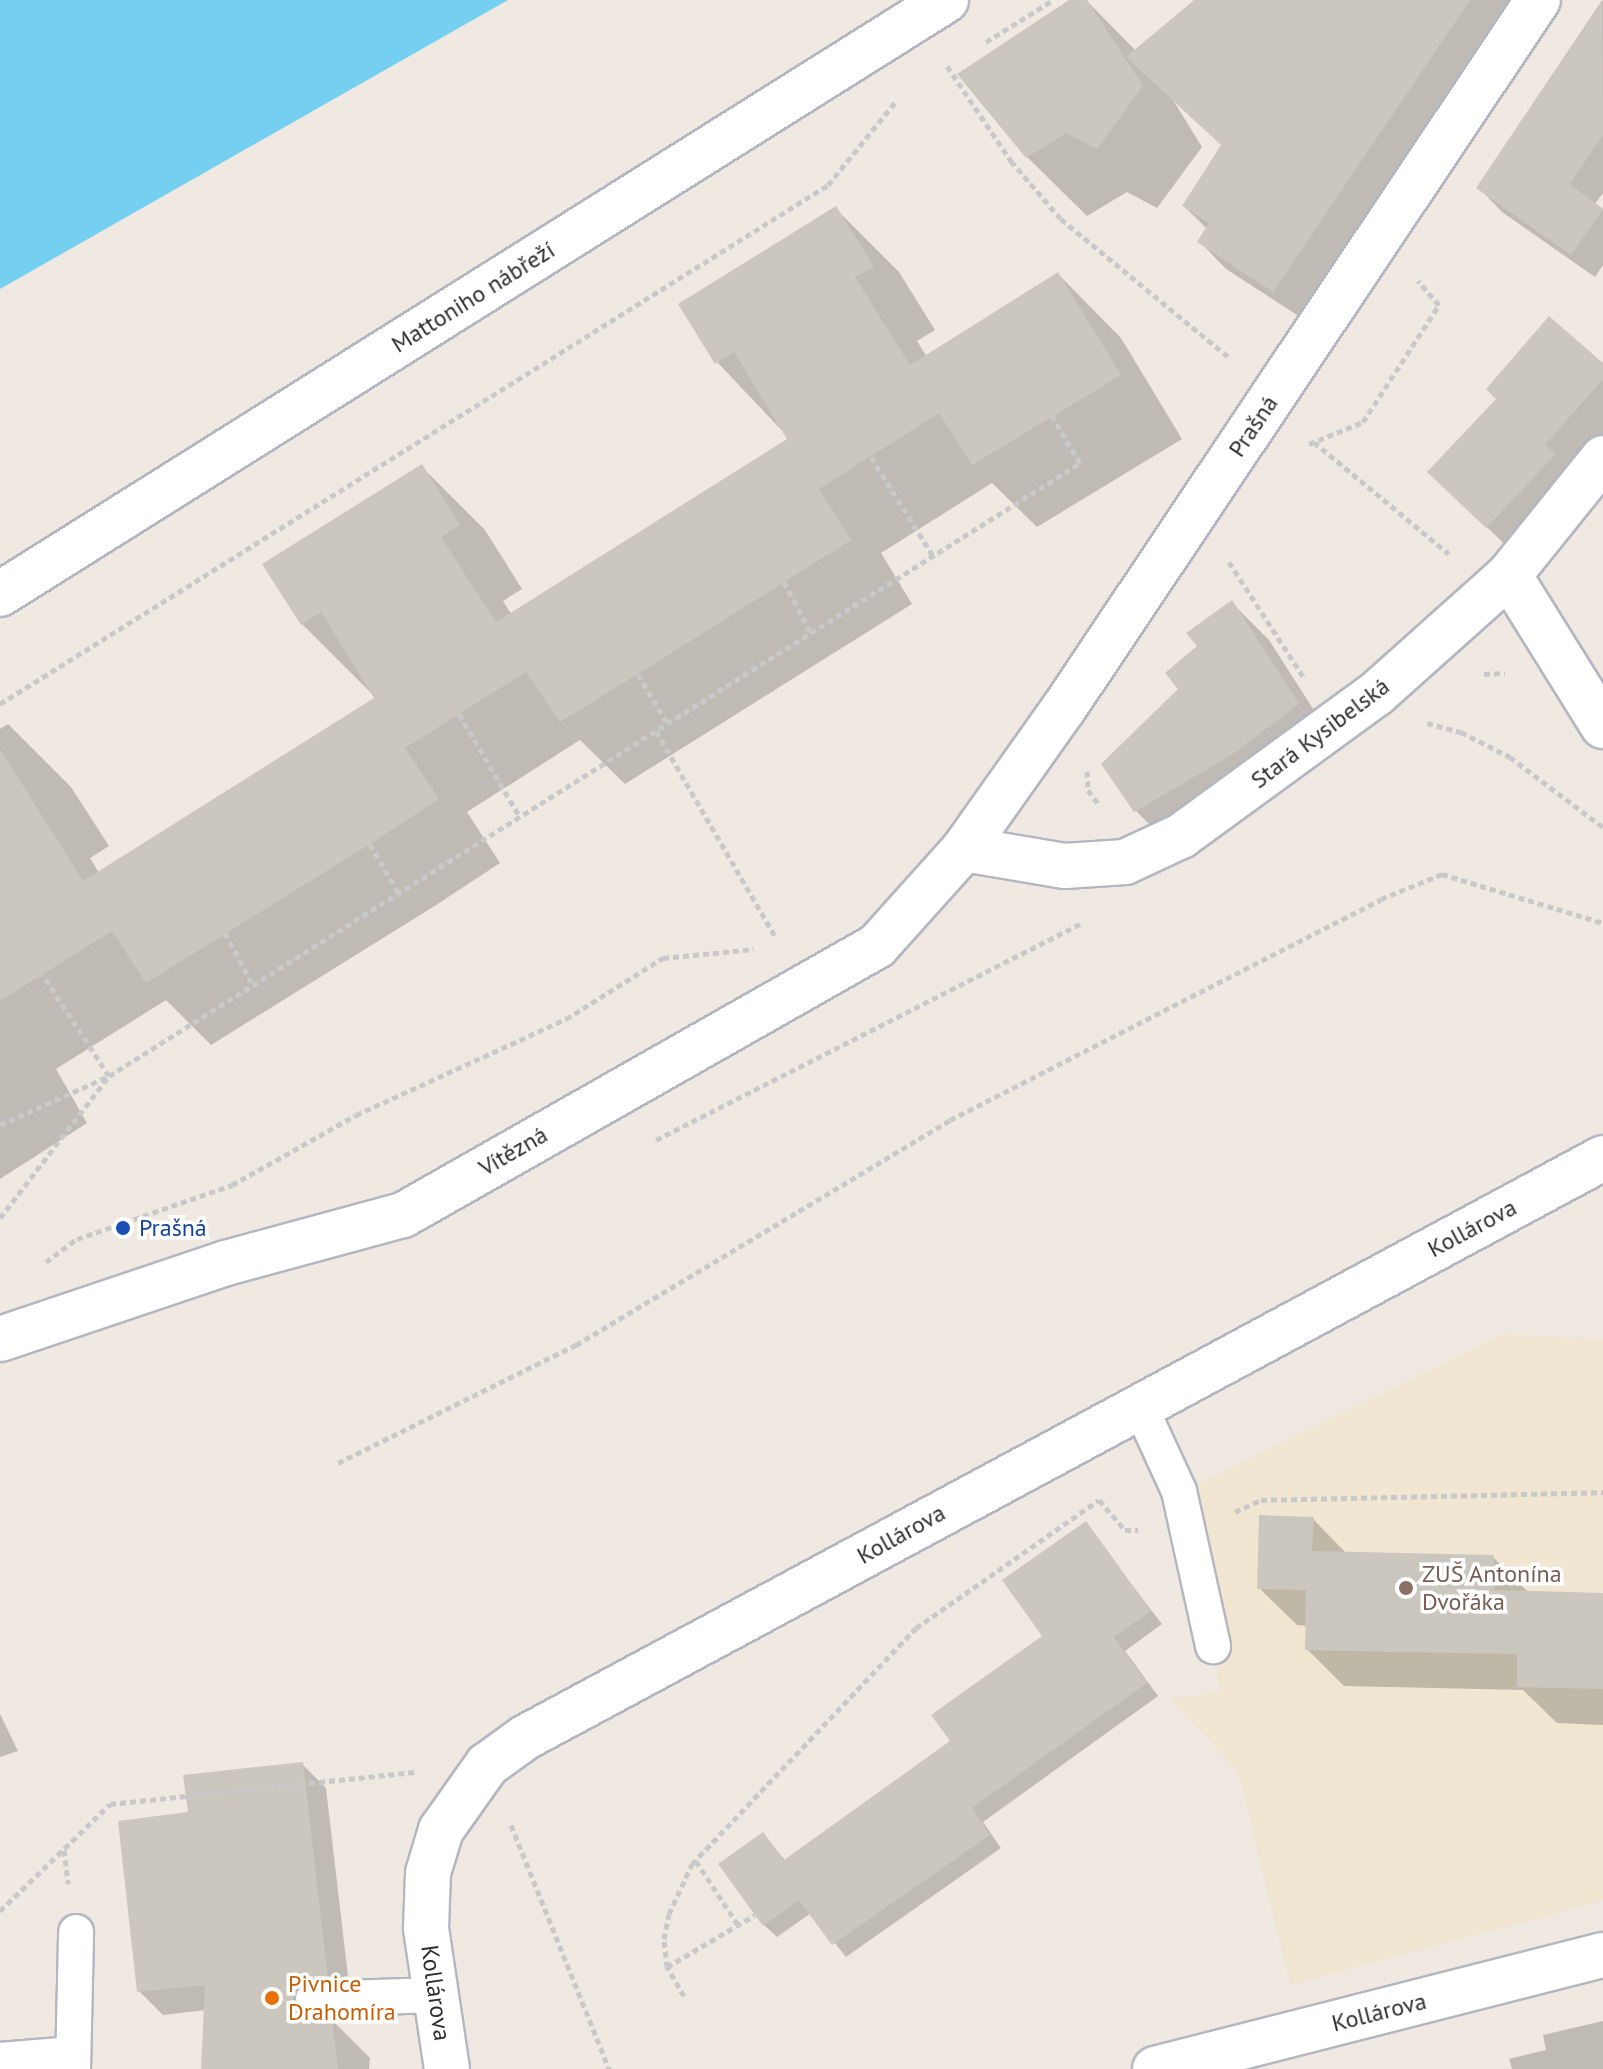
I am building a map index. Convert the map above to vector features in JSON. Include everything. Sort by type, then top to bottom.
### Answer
[{"type":"street","name":"Mattoniho nábřeží","points":[[0,594],[946,0]]},
{"type":"street","name":"Prašná","points":[[964,849],[1538,0]]},
{"type":"street","name":"Stará Kysibelská","points":[[964,849],[1065,866],[1125,862],[1181,836],[1376,694],[1509,575],[1603,458]]},
{"type":"street","points":[[1509,575],[1603,726]]},
{"type":"street","name":"Vítězná","points":[[0,1339],[226,1263],[403,1215],[877,946],[964,849]]},
{"type":"street","name":"Kollárova","points":[[447,2069],[426,1928],[428,1873],[441,1830],[487,1765],[526,1737],[1139,1404],[1603,1158]]},
{"type":"street","name":"Kollárova","points":[[1155,2069],[1603,1955]]},
{"type":"lane","points":[[1139,1404],[1179,1491],[1213,1646]]},
{"type":"lane","points":[[0,2060],[73,2062],[76,1932]]},
{"type":"lane","points":[[313,1999],[437,1995]]},
{"type":"path","points":[[973,50],[1053,0]]},
{"type":"path","points":[[935,74],[960,58]]},
{"type":"path","points":[[947,66],[1011,161],[1061,219],[1241,367]]},
{"type":"path","points":[[0,704],[828,185],[900,96]]},
{"type":"path","points":[[0,1125],[109,1076],[1080,463],[1052,416]]},
{"type":"path","points":[[1314,442],[1459,562]]},
{"type":"path","points":[[871,457],[933,556]]},
{"type":"path","points":[[1224,554],[1309,686]]},
{"type":"path","points":[[784,582],[811,633]]},
{"type":"path","points":[[638,674],[667,723]]},
{"type":"path","points":[[1376,694],[1398,723],[1431,723],[1461,732],[1510,757],[1603,827]]},
{"type":"path","points":[[459,714],[520,817]]},
{"type":"path","points":[[40,1267],[77,1239],[232,1185],[356,1115],[566,1019],[663,958],[781,946],[656,731]]},
{"type":"path","points":[[370,844],[399,894]]},
{"type":"path","points":[[338,1463],[576,1345],[950,1120],[1381,899],[1442,874],[1603,923]]},
{"type":"path","points":[[225,933],[253,985]]},
{"type":"path","points":[[43,975],[109,1076]]},
{"type":"path","points":[[0,1218],[109,1076]]},
{"type":"path","points":[[684,1996],[667,1967],[669,1914],[696,1861],[916,1628],[1099,1500],[1125,1530],[1187,1534],[1261,1500],[1603,1492]]},
{"type":"path","points":[[0,1911],[110,1804],[487,1765],[609,2069]]},
{"type":"path","points":[[696,1861],[738,1925]]},
{"type":"path","points":[[667,1967],[755,1915]]},
{"type":"shaded area","name":"ZUŠ Antonína Dvořáka","points":[[1502,1334],[1603,1339],[1603,1901],[1290,1985],[1239,1774],[1171,1699],[1219,1692],[1199,1484]]},
{"type":"water","points":[[0,0],[508,0],[0,289]]},
{"type":"building","points":[[1069,0],[1087,0],[1143,86],[1097,149],[1066,133],[1026,158],[957,74]]},
{"type":"building","points":[[1194,0],[1470,0],[1273,292],[1197,242],[1209,223],[1182,206],[1221,145],[1126,57]]},
{"type":"building","points":[[1602,0],[1603,135],[1570,184],[1603,209],[1571,255],[1476,188]]},
{"type":"building","points":[[836,206],[874,267],[855,277],[910,365],[1058,272],[1121,375],[972,465],[939,413],[819,489],[851,540],[638,674],[560,722],[526,672],[405,748],[439,799],[370,844],[146,983],[112,931],[0,1001],[0,749],[83,881],[374,698],[321,612],[301,625],[262,564],[422,464],[460,525],[441,537],[496,622],[787,439],[734,352],[715,364],[678,304]]},
{"type":"building","points":[[1549,316],[1603,363],[1603,379],[1545,445],[1556,454],[1486,528],[1427,472],[1496,399],[1486,389]]},
{"type":"building","points":[[1232,600],[1299,704],[1230,756],[1134,812],[1101,764],[1178,689],[1165,673],[1197,646],[1186,633]]},
{"type":"building","points":[[1259,1515],[1314,1517],[1312,1551],[1494,1555],[1494,1590],[1603,1593],[1603,1689],[1517,1687],[1517,1654],[1305,1650],[1306,1590],[1257,1589]]},
{"type":"building","points":[[1086,1521],[1151,1611],[1114,1637],[1147,1683],[972,1808],[990,1835],[832,1945],[799,1900],[763,1926],[718,1864],[763,1832],[784,1860],[950,1741],[931,1715],[1042,1636],[1002,1580]]},
{"type":"building","points":[[303,1762],[328,1979],[302,1982],[293,2000],[304,2017],[332,2018],[338,2069],[201,2069],[205,1985],[137,1992],[118,1821],[188,1812],[183,1775]]},
{"type":"place","name":"Prašná","points":[[123,1228]]},
{"type":"place","name":"ZUŠ Antonína Dvořáka","points":[[1406,1588]]},
{"type":"place","name":"Pivnice Drahomíra","points":[[272,1998]]}]
